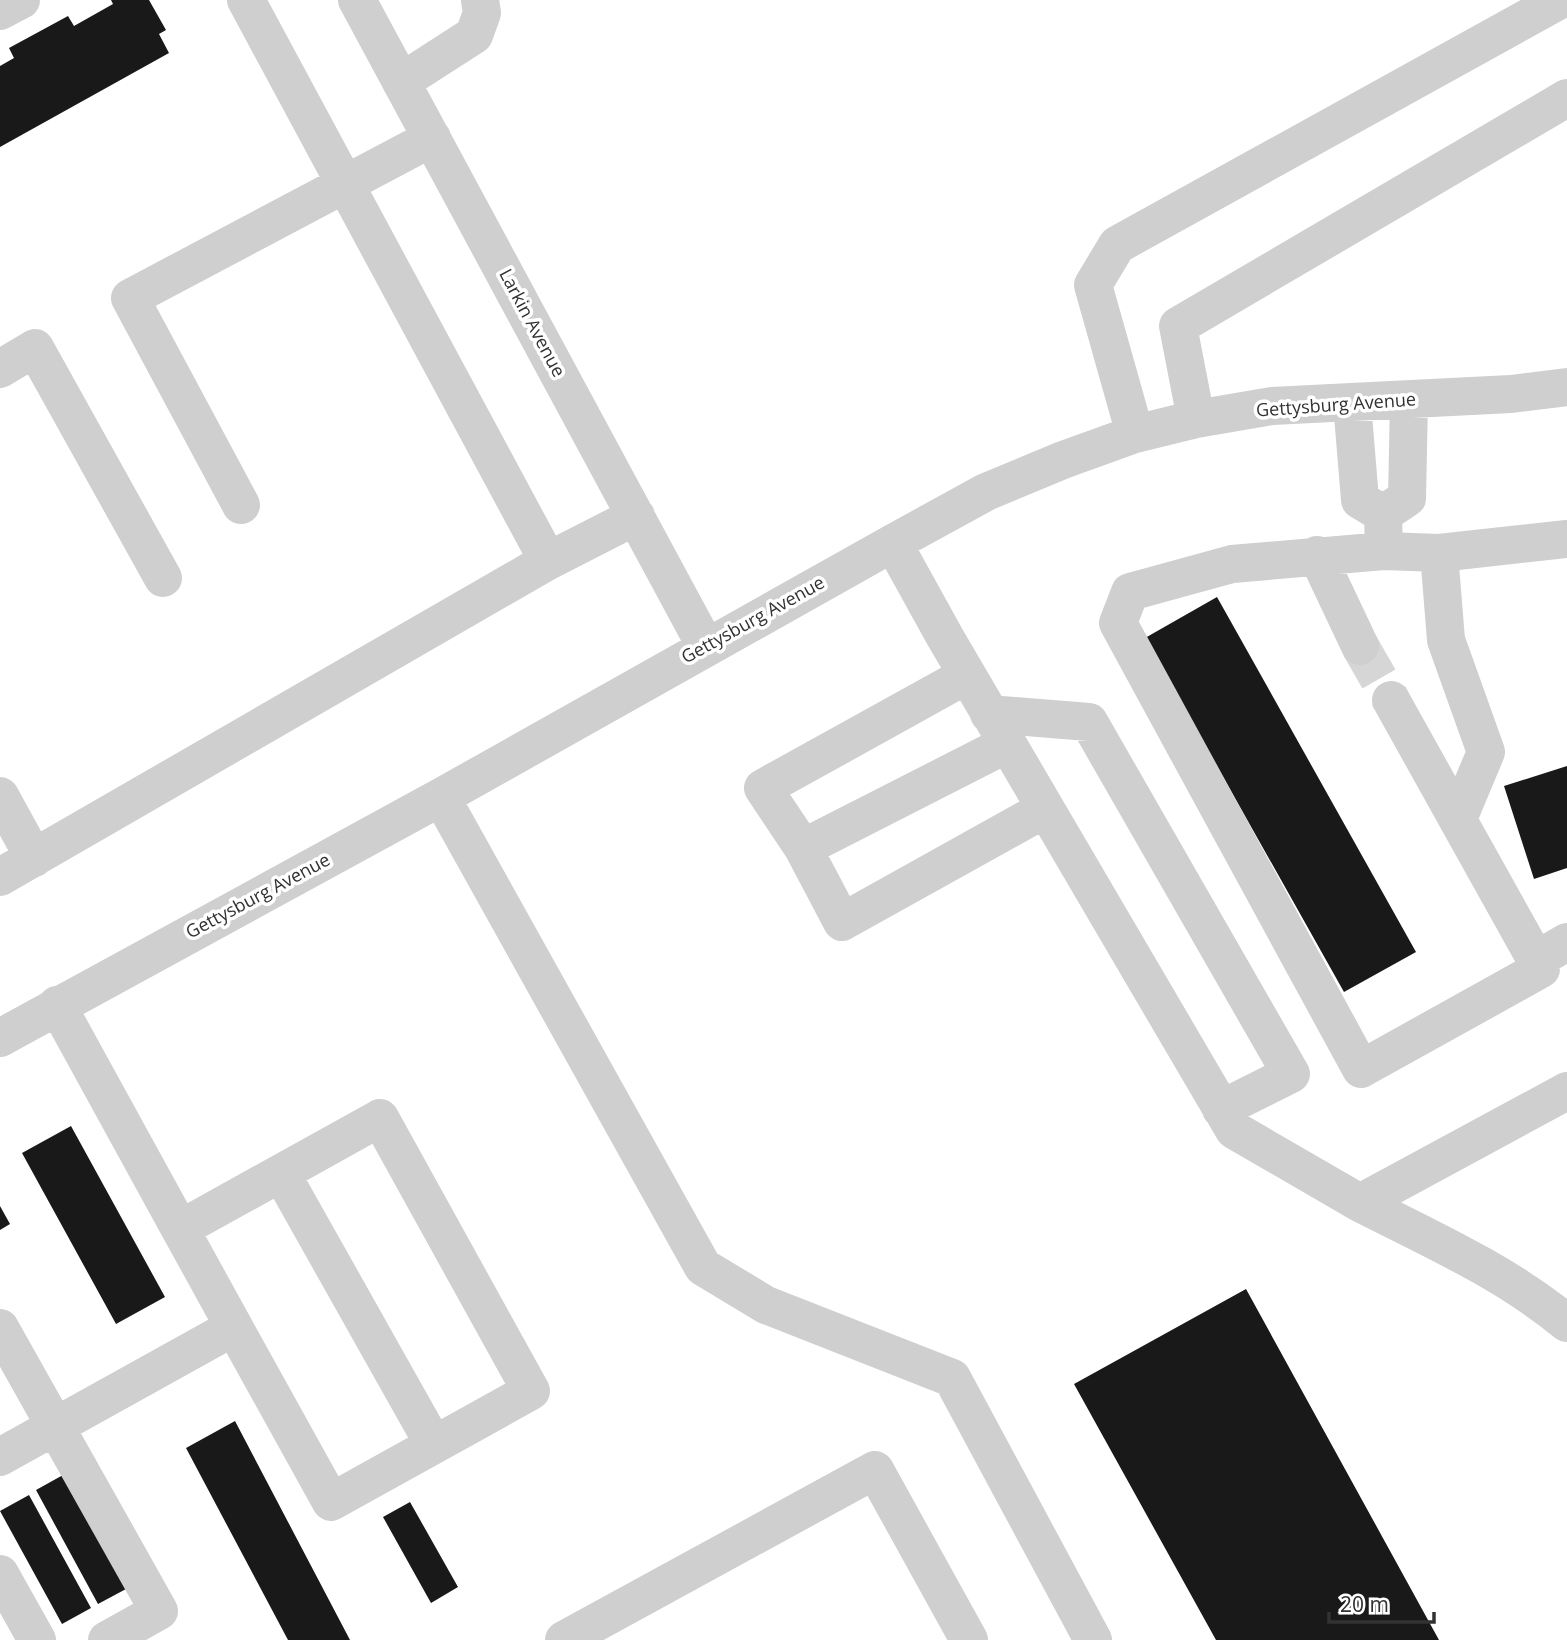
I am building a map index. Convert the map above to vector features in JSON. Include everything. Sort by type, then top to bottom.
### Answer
[{"type":"street","points":[[0,11],[21,0]]},
{"type":"street","points":[[246,0],[548,561]]},
{"type":"street","name":"Larkin Avenue","points":[[357,0],[706,647]]},
{"type":"street","points":[[401,82],[474,35],[482,13],[480,0]]},
{"type":"street","points":[[1135,434],[1093,285],[1117,245],[1560,0]]},
{"type":"street","points":[[1196,419],[1178,326],[1567,97]]},
{"type":"street","points":[[241,505],[130,298],[432,138]]},
{"type":"street","points":[[0,369],[35,348],[163,578]]},
{"type":"street","name":"Gettysburg Avenue","points":[[0,1037],[441,797],[986,492],[1063,460],[1135,434],[1196,419],[1272,406],[1510,394],[1567,387]]},
{"type":"street","points":[[1383,514],[1406,498],[1409,400]]},
{"type":"street","points":[[1352,403],[1360,500],[1383,514]]},
{"type":"street","points":[[1383,514],[1384,551]]},
{"type":"street","points":[[0,877],[548,561],[636,516]]},
{"type":"street","points":[[1391,701],[1458,819],[1552,951],[1541,969],[1361,1069],[1118,623],[1130,592],[1232,564],[1384,551],[1439,553],[1567,539]]},
{"type":"street","points":[[893,543],[967,676],[1234,1130],[1360,1203],[1472,1260],[1522,1289],[1567,1323]]},
{"type":"street","points":[[1439,553],[1446,639],[1486,752],[1458,819]]},
{"type":"street","points":[[1317,555],[1360,646]]},
{"type":"street","points":[[967,676],[763,788],[803,848],[842,922],[1045,809]]},
{"type":"street","points":[[803,848],[998,729],[1089,722],[1291,1074],[1221,1109]]},
{"type":"street","points":[[0,796],[34,858]]},
{"type":"street","points":[[441,797],[703,1267],[766,1305],[952,1378],[1093,1640]]},
{"type":"street","points":[[57,1005],[180,1229],[234,1327],[331,1502],[531,1391],[380,1118],[180,1229]]},
{"type":"street","points":[[1360,1203],[1567,1091]]},
{"type":"street","points":[[281,1173],[434,1445]]},
{"type":"street","points":[[0,1457],[234,1327]]},
{"type":"street","points":[[0,1328],[159,1611],[107,1640]]},
{"type":"street","points":[[564,1640],[875,1470],[969,1640]]},
{"type":"street","points":[[0,1574],[37,1640]]},
{"type":"building","points":[[111,0],[149,0],[166,30],[159,34],[169,53],[0,147],[0,66],[14,58],[9,48],[68,16],[74,26],[113,4]]},
{"type":"building","points":[[1217,597],[1416,952],[1344,992],[1145,638]]},
{"type":"building","points":[[1567,766],[1567,868],[1534,879],[1504,786]]},
{"type":"building","points":[[71,1126],[165,1297],[116,1324],[22,1153]]},
{"type":"building","points":[[0,1206],[10,1224],[0,1230]]},
{"type":"building","points":[[1246,1289],[1439,1640],[1216,1640],[1074,1384]]},
{"type":"building","points":[[235,1421],[350,1640],[288,1640],[186,1448]]},
{"type":"building","points":[[63,1475],[126,1589],[98,1604],[36,1490]]},
{"type":"building","points":[[29,1495],[91,1608],[62,1624],[0,1511]]},
{"type":"building","points":[[410,1502],[458,1587],[431,1603],[383,1517]]},
{"type":"tunnel","points":[[1360,646],[1391,700]]}]
